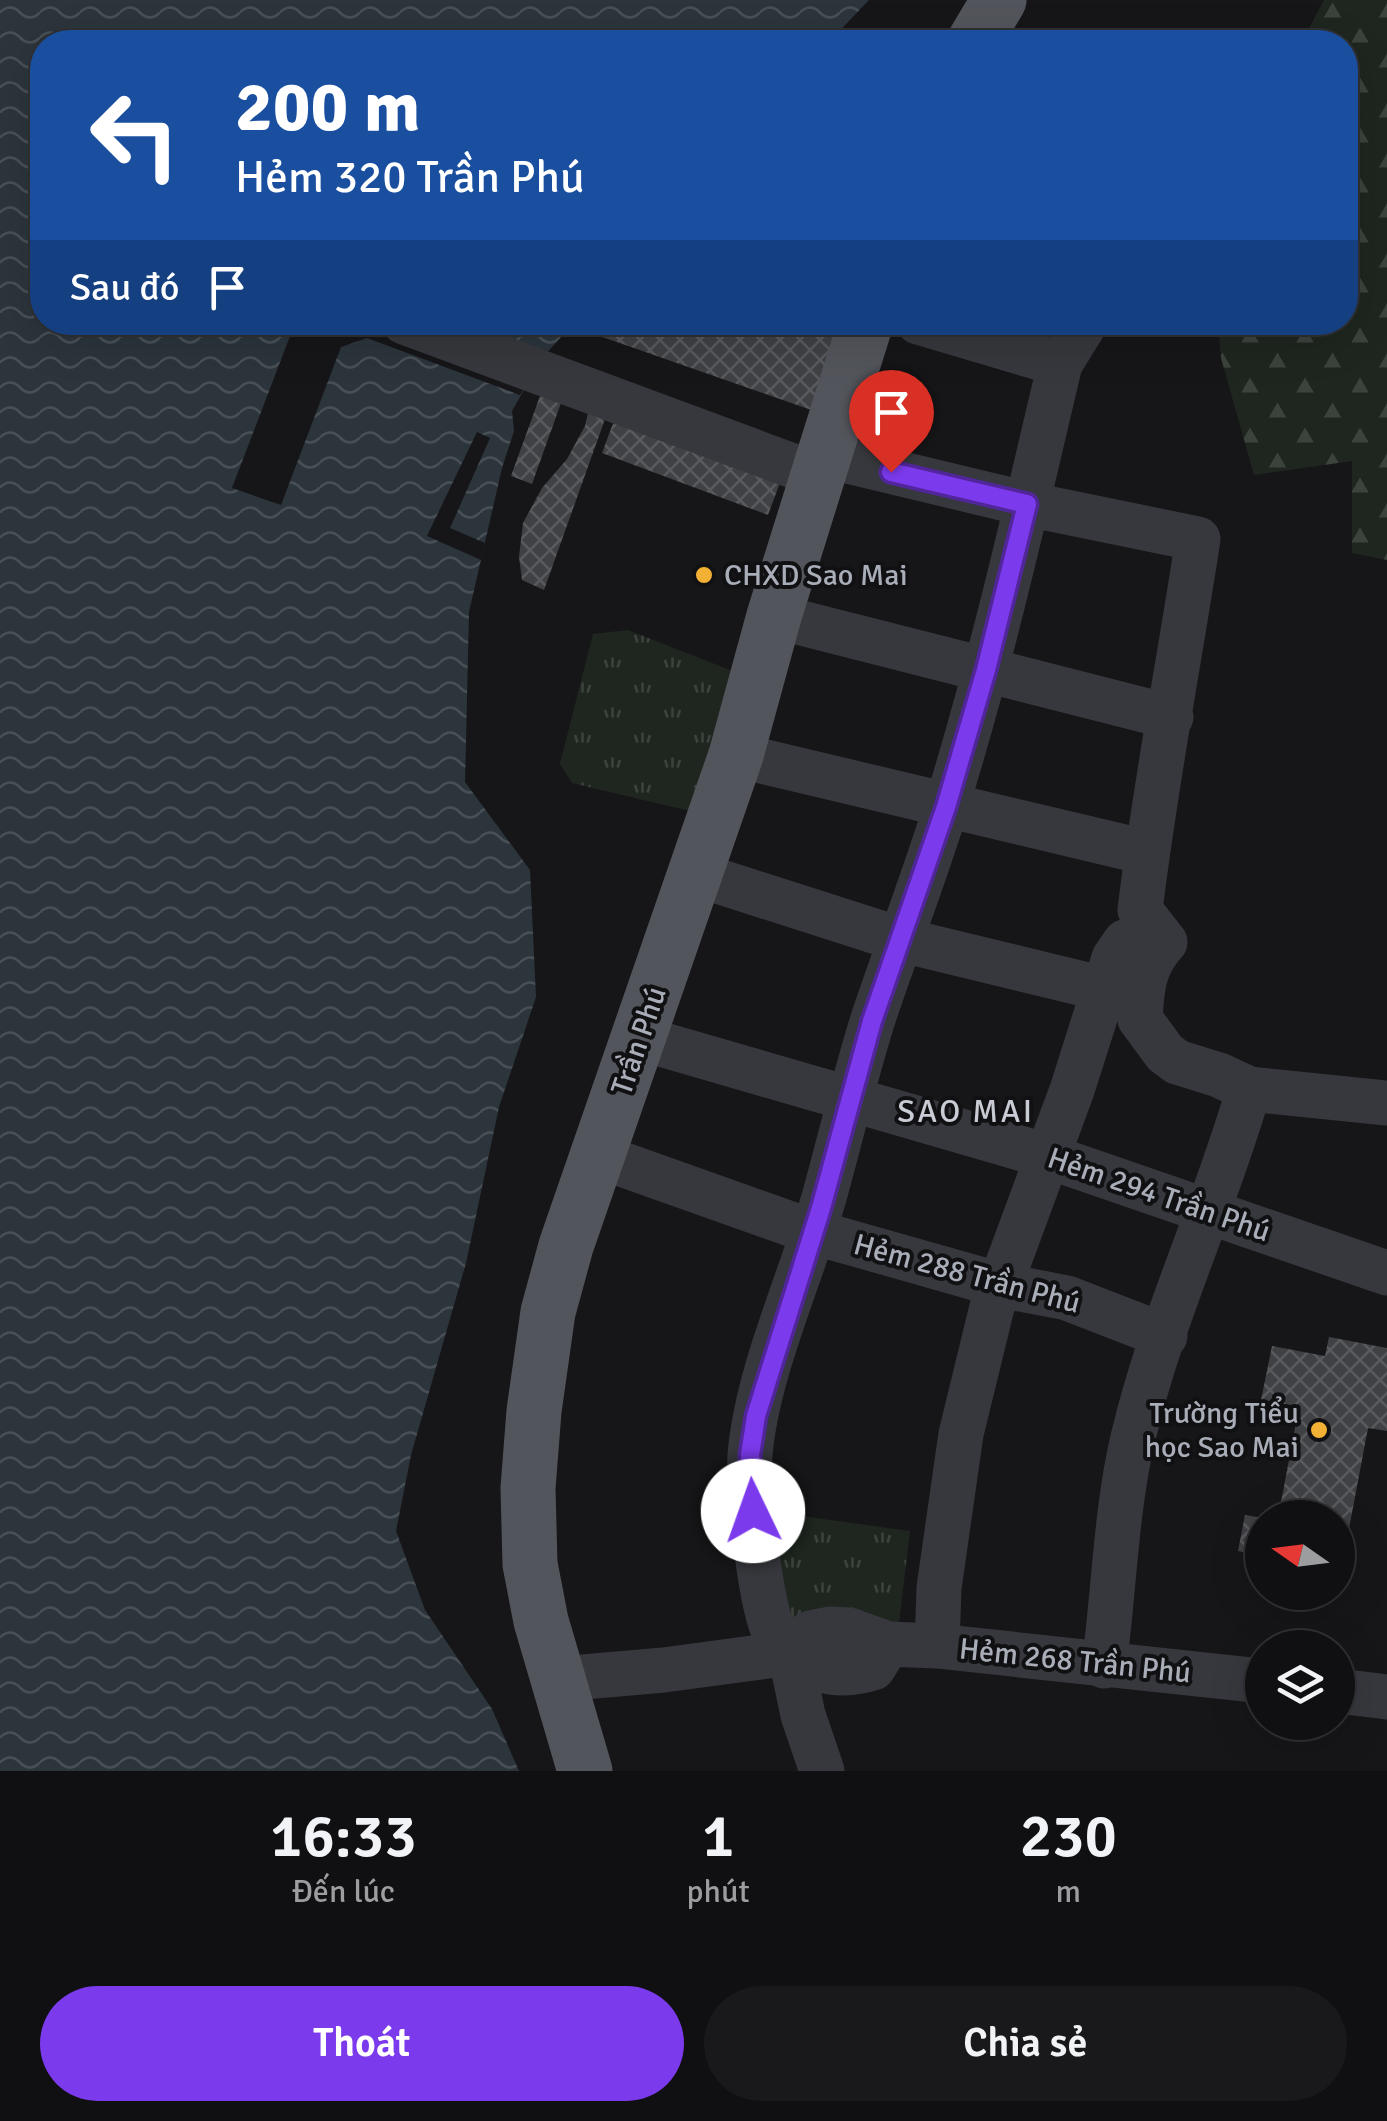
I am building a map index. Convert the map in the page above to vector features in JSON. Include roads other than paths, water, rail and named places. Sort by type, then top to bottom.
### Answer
[{"type":"main road","points":[[981,30],[999,0]]},
{"type":"main road","name":"Trần Phú","points":[[585,1771],[541,1621],[530,1564],[528,1488],[548,1312],[566,1246],[736,755],[774,616],[862,335]]},
{"type":"street","points":[[442,335],[820,465],[1198,540],[1171,718],[1145,852],[1140,910],[1165,942]]},
{"type":"street","points":[[962,335],[1060,364]]},
{"type":"street","points":[[822,1771],[803,1715],[790,1653],[774,1634],[766,1604],[750,1481],[756,1416],[872,1021],[946,807],[986,670],[1060,364],[1078,335]]},
{"type":"street","points":[[774,616],[1171,718]]},
{"type":"street","points":[[736,755],[1145,852]]},
{"type":"street","points":[[696,874],[902,940],[1104,989]]},
{"type":"street","points":[[937,1646],[938,1588],[961,1434],[1000,1285],[1114,958],[1125,942],[1165,942]]},
{"type":"street","points":[[1165,942],[1152,957],[1143,977],[1140,1019],[1164,1053],[1177,1062],[1250,1090],[1387,1103]]},
{"type":"street","name":"Hẻm 294 Trần Phú","points":[[640,1038],[1047,1156],[1387,1274]]},
{"type":"street","points":[[1104,1666],[1132,1439],[1250,1090]]},
{"type":"street","name":"Hẻm 288 Trần Phú","points":[[598,1156],[813,1232],[1000,1285],[1067,1298],[1165,1336]]},
{"type":"street","name":"Hẻm 268 Trần Phú","points":[[790,1653],[818,1670],[840,1675],[873,1668],[888,1644],[1245,1679]]},
{"type":"street","points":[[560,1679],[790,1653]]},
{"type":"street","points":[[1355,1693],[1387,1697]]},
{"type":"water","points":[[0,0],[869,0],[840,30],[30,30],[30,335],[563,335],[542,358],[512,411],[514,431],[469,612],[465,782],[530,870],[536,997],[499,1107],[466,1263],[411,1455],[396,1531],[425,1610],[492,1709],[519,1771],[0,1771]]},
{"type":"place","name":"CHXD Sao Mai","points":[[704,575]]},
{"type":"place","name":"Trường Tiểu học Sao Mai","points":[[1319,1430]]},
{"type":"district","name":"SAO MAI","points":[[966,1111]]}]
